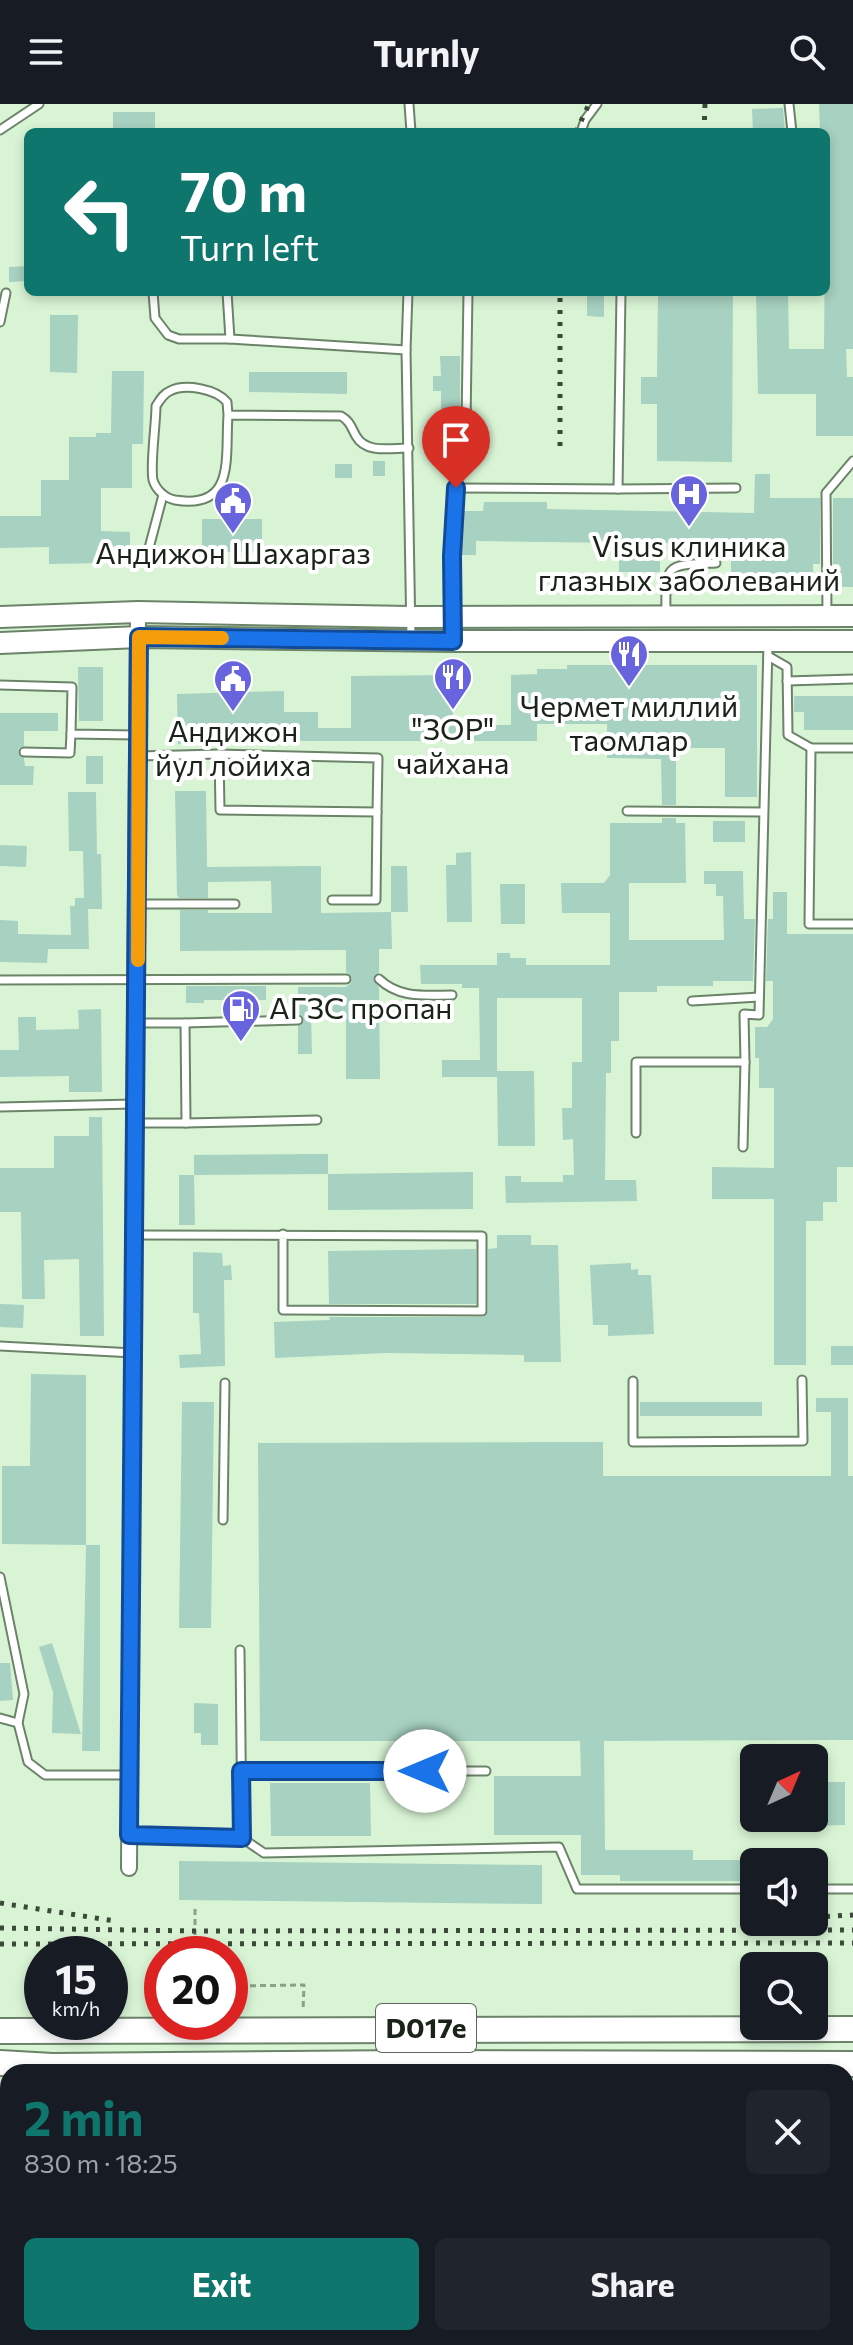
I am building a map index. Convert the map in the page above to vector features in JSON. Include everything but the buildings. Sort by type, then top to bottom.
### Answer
[{"type":"main road","points":[[0,617],[138,612],[410,617],[853,616]]},
{"type":"main road","points":[[0,643],[139,637],[768,649],[853,641]]},
{"type":"main road","name":"D017e","points":[[0,2031],[853,2029]]},
{"type":"street","points":[[129,1868],[138,612]]},
{"type":"lane","points":[[0,130],[39,104]]},
{"type":"lane","points":[[409,104],[411,128]]},
{"type":"lane","points":[[582,128],[597,104]]},
{"type":"lane","points":[[789,104],[792,128]]},
{"type":"lane","points":[[0,322],[6,293]]},
{"type":"lane","points":[[153,296],[155,318],[168,335],[179,339],[230,339],[406,350]]},
{"type":"lane","points":[[227,296],[230,339]]},
{"type":"lane","points":[[408,296],[411,640]]},
{"type":"lane","points":[[453,641],[452,556],[456,488],[466,422],[468,296]]},
{"type":"lane","points":[[618,489],[621,296]]},
{"type":"lane","points":[[178,388],[212,391],[227,402],[228,415],[223,480],[212,497],[202,502],[163,495],[153,479],[156,406],[161,397],[178,388]]},
{"type":"lane","points":[[228,415],[341,416],[350,423],[360,443],[367,448],[409,448]]},
{"type":"lane","points":[[827,616],[826,493],[853,461]]},
{"type":"lane","points":[[456,488],[736,488]]},
{"type":"lane","points":[[149,548],[163,495]]},
{"type":"lane","points":[[666,615],[665,580],[670,570],[680,565],[716,563]]},
{"type":"lane","points":[[768,649],[787,667],[788,735],[811,748],[853,748]]},
{"type":"lane","points":[[743,1147],[744,1014],[759,1015],[768,649]]},
{"type":"lane","points":[[787,681],[853,679]]},
{"type":"lane","points":[[0,685],[72,687],[70,753],[24,752]]},
{"type":"lane","points":[[71,734],[138,735]]},
{"type":"lane","points":[[811,748],[809,924],[853,924]]},
{"type":"lane","points":[[138,756],[219,754],[378,758],[376,900],[332,900]]},
{"type":"lane","points":[[219,754],[220,810],[377,812]]},
{"type":"lane","points":[[627,811],[763,812]]},
{"type":"lane","points":[[138,904],[235,904]]},
{"type":"lane","points":[[0,980],[346,979]]},
{"type":"lane","points":[[379,979],[392,991],[413,995],[452,995]]},
{"type":"lane","points":[[692,1001],[759,997]]},
{"type":"lane","points":[[137,1023],[298,1020]]},
{"type":"lane","points":[[185,1023],[186,1123]]},
{"type":"lane","points":[[636,1133],[636,1062],[745,1062]]},
{"type":"lane","points":[[0,1107],[136,1104]]},
{"type":"lane","points":[[136,1123],[317,1120]]},
{"type":"lane","points":[[135,1235],[283,1234],[482,1236],[482,1311],[283,1310],[283,1234]]},
{"type":"lane","points":[[0,1346],[134,1353]]},
{"type":"lane","points":[[633,1381],[633,1442],[649,1442],[803,1441],[802,1380]]},
{"type":"lane","points":[[223,1520],[225,1383]]},
{"type":"lane","points":[[0,1577],[24,1694],[18,1723],[28,1762],[45,1775],[130,1775]]},
{"type":"lane","points":[[240,1650],[242,1838]]},
{"type":"lane","points":[[0,1718],[18,1723]]},
{"type":"lane","points":[[241,1771],[486,1771]]},
{"type":"lane","points":[[129,1835],[242,1838],[264,1853],[559,1847],[577,1889],[740,1889]]},
{"type":"lane","points":[[828,1889],[853,1889]]},
{"type":"path","points":[[195,1909],[195,1936]]},
{"type":"path","points":[[248,1986],[304,1985],[302,2029]]},
{"type":"railway","points":[[578,128],[589,104]]},
{"type":"railway","points":[[704,128],[705,104]]},
{"type":"railway","points":[[560,296],[560,446]]},
{"type":"railway","points":[[0,1903],[115,1921]]},
{"type":"railway","points":[[828,1916],[853,1915]]},
{"type":"railway","points":[[0,1928],[195,1931],[853,1930]]},
{"type":"railway","points":[[0,1944],[853,1943]]},
{"type":"slow traffic","points":[[138,960],[139,637],[222,638]]},
{"type":"place","name":"Visus клиника глазных заболеваний","points":[[689,528]]},
{"type":"place","name":"Андижон Шахаргаз","points":[[233,535]]},
{"type":"place","name":"Чермет миллий таомлар","points":[[629,688]]},
{"type":"place","name":"\"ЗОР\" чайхана","points":[[453,711]]},
{"type":"place","name":"Андижон йул лойиха","points":[[233,713]]},
{"type":"place","name":"АГЗС пропан","points":[[241,1043]]},
{"type":"route","points":[[425,1771],[241,1771],[242,1838],[129,1835],[139,637],[453,641],[452,556],[456,488]]}]
